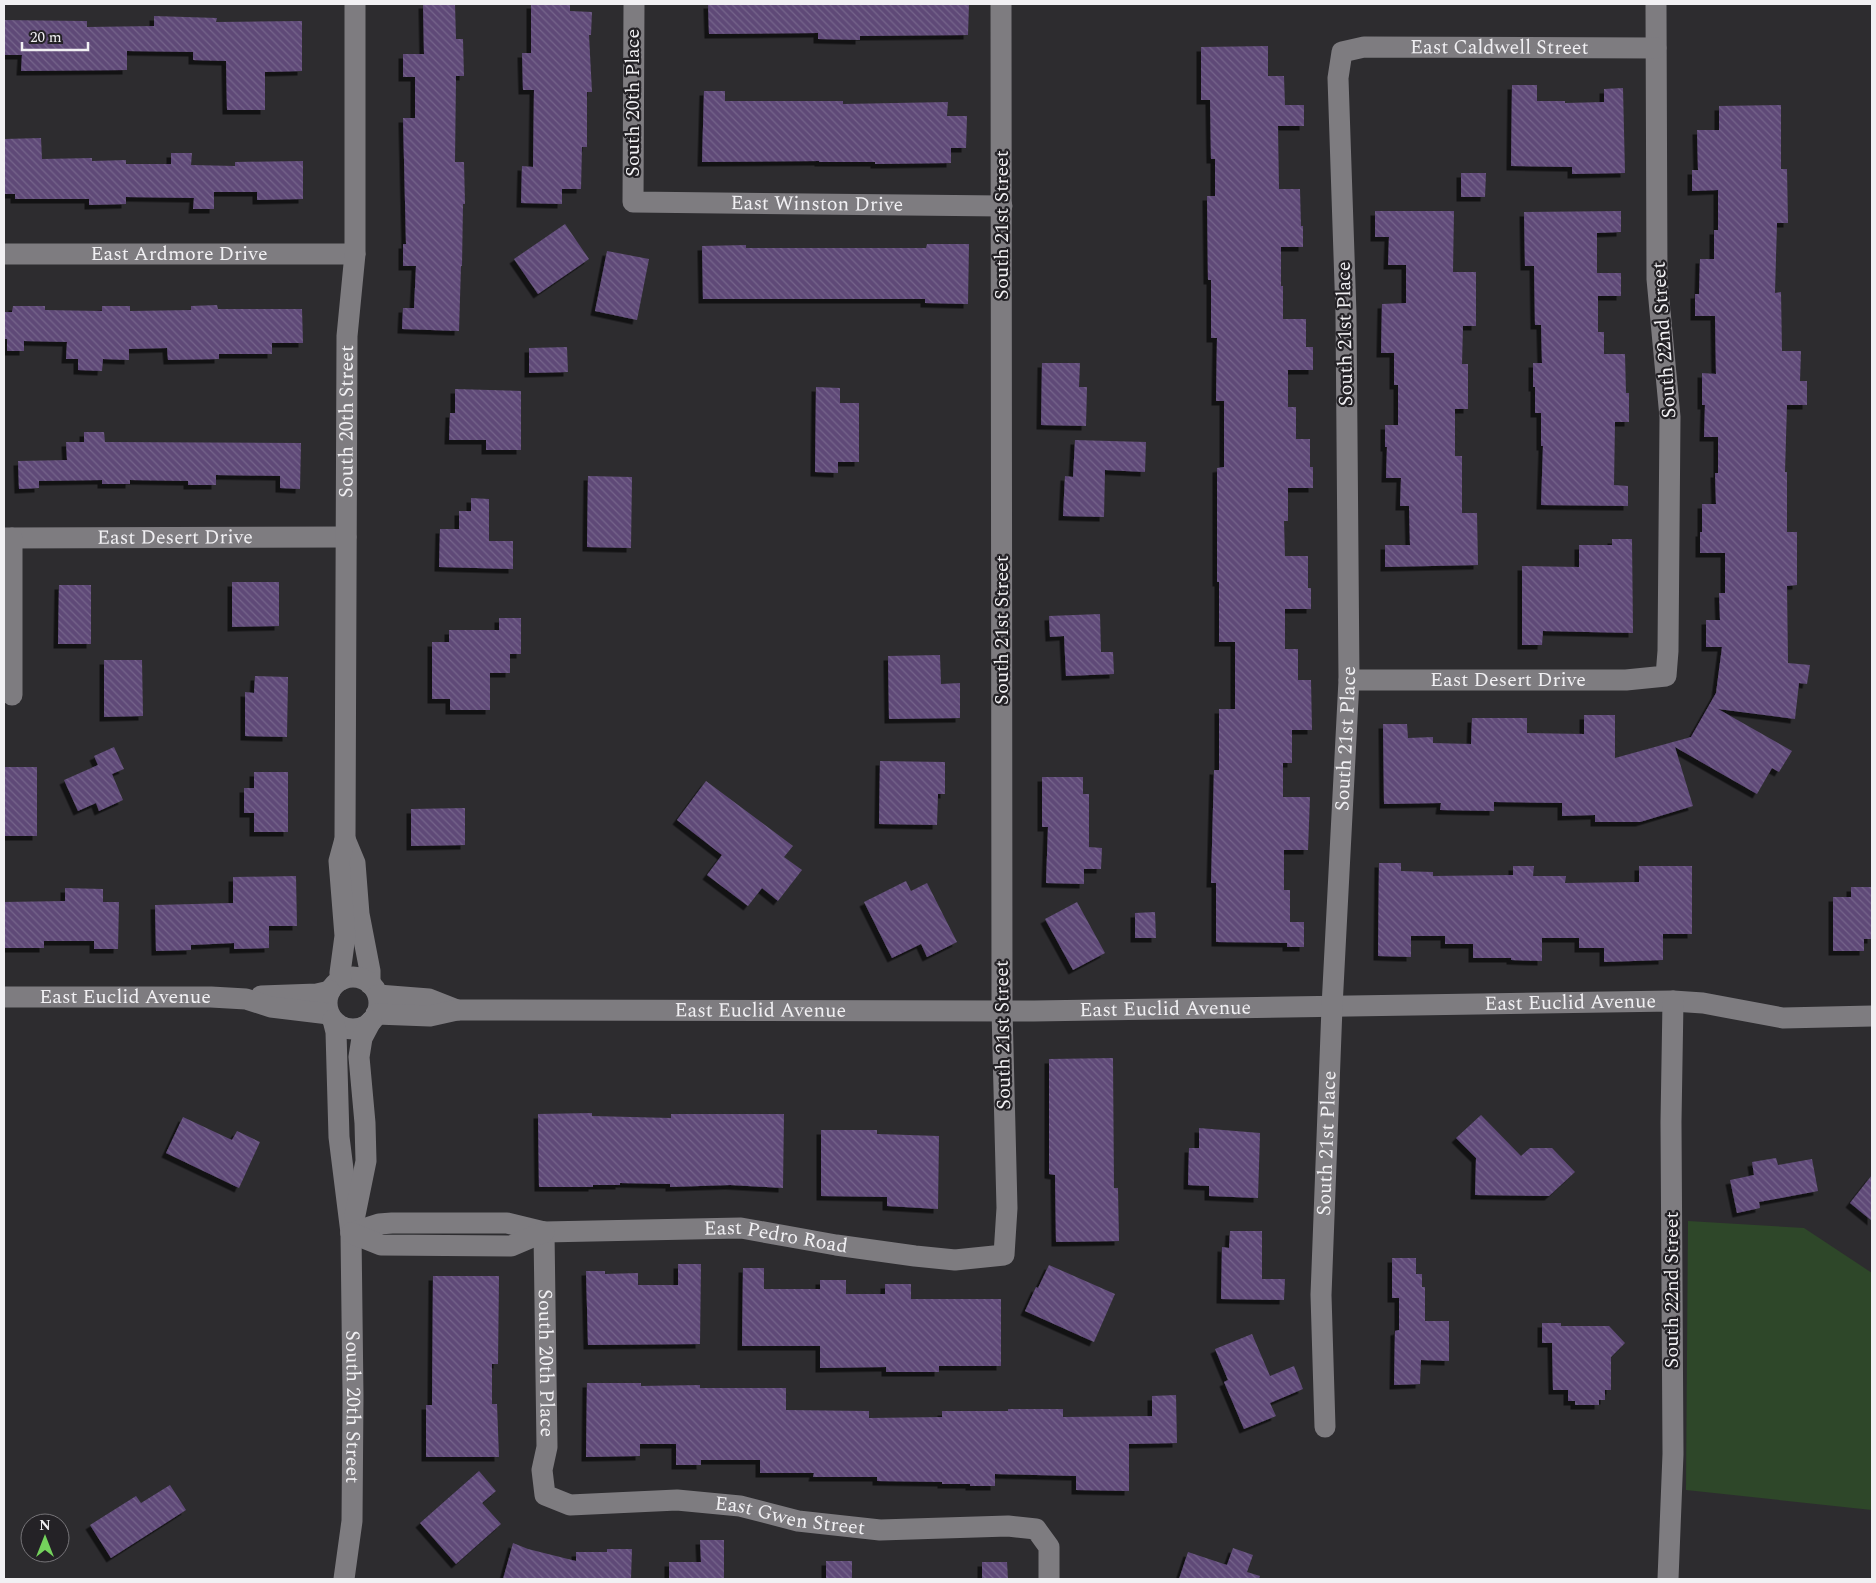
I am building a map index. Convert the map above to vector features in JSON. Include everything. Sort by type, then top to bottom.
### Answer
[{"type":"street","name":"South 20th Street","points":[[335,986],[340,973],[345,936],[339,861],[345,839],[347,336],[355,254],[355,4]]},
{"type":"street","name":"South 20th Place","points":[[633,202],[634,4]]},
{"type":"street","name":"South 21st Street","points":[[1001,4],[1002,1010],[1007,1208],[1004,1255]]},
{"type":"street","name":"South 22nd Street","points":[[1656,4],[1657,279],[1670,417],[1668,651],[1666,676]]},
{"type":"street","name":"East Caldwell Street","points":[[1342,52],[1364,47],[1656,48]]},
{"type":"street","name":"South 21st Place","points":[[1325,1427],[1321,1295],[1332,1007],[1348,680],[1346,314],[1338,78],[1342,52]]},
{"type":"street","name":"East Winston Drive","points":[[633,202],[1002,206]]},
{"type":"street","name":"East Ardmore Drive","points":[[4,254],[355,254]]},
{"type":"street","name":"East Desert Drive","points":[[8,538],[346,537]]},
{"type":"street","points":[[8,538],[12,695]]},
{"type":"street","name":"East Desert Drive","points":[[1348,680],[1626,680],[1666,676]]},
{"type":"street","name":"South 20th Street","points":[[345,839],[355,863],[359,914],[374,1004],[362,1038],[358,1057],[365,1123],[366,1160],[351,1233]]},
{"type":"street","points":[[356,977],[374,1004],[364,1026],[348,1028],[340,1025],[331,1017],[327,1006],[335,986],[356,977]]},
{"type":"street","name":"East Euclid Avenue","points":[[246,999],[263,995],[317,994],[335,986]]},
{"type":"street","name":"East Euclid Avenue","points":[[4,997],[211,997],[246,999],[271,1007],[331,1017]]},
{"type":"street","name":"South 22nd Street","points":[[1668,1579],[1674,1454],[1671,1132],[1673,1001]]},
{"type":"street","name":"East Euclid Avenue","points":[[374,1004],[430,1016],[457,1010],[1002,1010],[1673,1001],[1703,1003],[1783,1018],[1872,1016]]},
{"type":"street","name":"South 20th Street","points":[[331,1017],[336,1032],[340,1137],[351,1233],[353,1492],[350,1542],[344,1579]]},
{"type":"street","name":"East Pedro Road","points":[[351,1233],[379,1224],[392,1223],[507,1223],[544,1232],[741,1228],[836,1245],[924,1257],[956,1260],[1004,1255]]},
{"type":"street","name":"South 20th Place","points":[[544,1232],[547,1447],[542,1470],[545,1495]]},
{"type":"street","name":"East Gwen Street","points":[[545,1495],[570,1504],[677,1500],[740,1506],[798,1521],[880,1530],[1008,1526],[1036,1529],[1049,1547],[1048,1579]]},
{"type":"green space","points":[[1688,1221],[1804,1228],[1872,1273],[1872,1510],[1686,1490]]},
{"type":"building","points":[[423,4],[455,4],[456,39],[463,39],[464,76],[456,76],[455,162],[464,162],[465,204],[463,204],[459,331],[402,329],[403,308],[414,308],[416,266],[403,266],[403,244],[406,244],[403,118],[415,118],[415,77],[403,77],[403,54],[424,54]]},
{"type":"building","points":[[531,4],[570,4],[570,11],[592,12],[591,35],[589,35],[592,92],[587,92],[587,147],[582,147],[581,189],[562,189],[562,204],[521,203],[522,166],[533,167],[534,90],[523,90],[522,53],[531,53]]},
{"type":"building","points":[[708,4],[969,4],[968,35],[860,36],[860,40],[818,39],[818,33],[709,34]]},
{"type":"building","points":[[154,16],[217,18],[216,22],[302,21],[302,71],[265,72],[265,110],[227,110],[226,61],[193,60],[193,52],[127,51],[127,70],[21,71],[22,55],[4,55],[4,20],[87,21],[87,27],[154,26]]},
{"type":"building","points":[[1268,46],[1268,76],[1284,76],[1285,105],[1304,105],[1304,126],[1278,126],[1279,189],[1300,189],[1301,226],[1303,226],[1303,247],[1281,247],[1283,319],[1306,319],[1306,347],[1313,347],[1313,370],[1288,370],[1288,407],[1296,407],[1296,439],[1310,439],[1310,467],[1313,467],[1313,488],[1288,488],[1288,521],[1284,521],[1285,556],[1308,556],[1308,588],[1311,588],[1311,609],[1285,609],[1285,649],[1298,649],[1298,680],[1311,680],[1312,730],[1292,730],[1292,763],[1283,763],[1283,797],[1310,797],[1308,850],[1284,850],[1284,890],[1290,890],[1290,922],[1304,922],[1304,947],[1287,947],[1287,943],[1216,942],[1216,883],[1211,883],[1214,770],[1219,770],[1219,709],[1235,709],[1235,642],[1219,642],[1217,468],[1224,467],[1224,401],[1216,401],[1217,338],[1211,338],[1211,280],[1208,280],[1207,196],[1215,196],[1215,159],[1211,159],[1210,100],[1201,100],[1201,47]]},
{"type":"building","points":[[1512,85],[1537,85],[1537,101],[1565,101],[1565,103],[1604,102],[1604,89],[1623,88],[1625,173],[1572,174],[1572,167],[1511,166]]},
{"type":"building","points":[[704,91],[725,91],[725,101],[843,101],[843,104],[948,102],[947,116],[967,116],[966,148],[951,148],[951,163],[702,162]]},
{"type":"building","points":[[1781,105],[1781,169],[1787,169],[1788,223],[1777,223],[1775,293],[1781,292],[1782,351],[1801,351],[1800,381],[1807,381],[1807,405],[1787,405],[1785,472],[1787,472],[1787,532],[1797,532],[1797,585],[1787,586],[1788,663],[1810,665],[1807,684],[1799,683],[1795,719],[1718,709],[1792,751],[1779,772],[1772,768],[1757,794],[1675,747],[1693,806],[1640,822],[1595,822],[1595,815],[1562,816],[1562,803],[1494,802],[1494,811],[1440,810],[1441,803],[1384,804],[1383,724],[1407,724],[1408,738],[1433,737],[1433,743],[1471,744],[1472,718],[1527,718],[1527,733],[1584,734],[1584,715],[1615,715],[1615,758],[1691,737],[1716,693],[1722,647],[1706,647],[1706,620],[1720,620],[1719,593],[1725,593],[1725,553],[1700,553],[1702,504],[1716,504],[1715,473],[1718,473],[1718,437],[1704,437],[1705,405],[1702,405],[1702,373],[1716,374],[1715,316],[1695,316],[1695,294],[1699,294],[1700,259],[1714,259],[1714,230],[1718,230],[1718,190],[1692,191],[1692,170],[1698,170],[1697,130],[1719,130],[1719,106]]},
{"type":"building","points":[[41,138],[42,159],[92,158],[92,161],[126,160],[126,164],[171,164],[171,153],[192,153],[191,165],[235,166],[235,162],[303,161],[303,199],[257,200],[257,192],[214,192],[214,209],[193,209],[194,198],[126,197],[126,204],[89,205],[89,199],[15,199],[15,194],[4,194],[4,139]]},
{"type":"building","points":[[1461,173],[1486,173],[1485,197],[1461,197]]},
{"type":"building","points":[[1375,211],[1454,211],[1453,272],[1476,272],[1476,326],[1463,326],[1462,364],[1468,364],[1468,409],[1455,409],[1455,456],[1462,456],[1462,513],[1477,513],[1478,565],[1385,567],[1385,545],[1410,545],[1409,506],[1400,506],[1401,478],[1386,478],[1387,447],[1385,447],[1385,425],[1398,425],[1398,385],[1394,385],[1394,353],[1381,353],[1382,304],[1406,303],[1406,265],[1388,265],[1389,237],[1375,237]]},
{"type":"building","points":[[1621,211],[1621,232],[1597,233],[1597,273],[1621,273],[1621,296],[1598,296],[1598,332],[1604,332],[1604,354],[1625,354],[1626,393],[1629,393],[1629,422],[1615,422],[1614,485],[1628,486],[1628,506],[1541,505],[1543,446],[1541,446],[1541,413],[1535,413],[1533,363],[1542,363],[1541,325],[1535,325],[1534,266],[1525,266],[1524,212]]},
{"type":"building","points":[[565,224],[589,259],[538,294],[514,259]]},
{"type":"building","points":[[927,244],[969,244],[968,304],[925,303],[925,299],[703,299],[702,246],[746,245],[746,248],[926,248]]},
{"type":"building","points":[[607,251],[649,259],[637,320],[595,311]]},
{"type":"building","points":[[217,305],[218,309],[302,309],[303,343],[272,343],[272,354],[219,354],[219,359],[168,360],[167,348],[129,349],[129,360],[103,359],[102,371],[78,370],[78,359],[66,359],[67,342],[24,341],[24,351],[7,351],[7,339],[4,339],[4,312],[12,312],[13,306],[45,306],[45,310],[102,311],[102,306],[130,306],[130,311],[191,310],[191,306]]},
{"type":"building","points":[[567,347],[568,372],[529,373],[529,348]]},
{"type":"building","points":[[1042,363],[1080,363],[1079,387],[1087,387],[1086,426],[1041,425]]},
{"type":"building","points":[[816,387],[840,388],[840,403],[859,403],[859,462],[838,462],[838,473],[815,472]]},
{"type":"building","points":[[455,389],[521,391],[521,450],[486,450],[486,440],[449,440],[450,413],[455,413]]},
{"type":"building","points":[[84,432],[104,432],[105,442],[301,443],[300,489],[280,488],[280,476],[216,475],[216,485],[188,485],[188,481],[130,480],[130,484],[102,484],[102,480],[39,481],[39,488],[19,489],[18,461],[67,460],[66,442],[84,442]]},
{"type":"building","points":[[1075,440],[1146,442],[1145,472],[1105,470],[1104,517],[1063,516],[1065,476],[1073,477]]},
{"type":"building","points":[[588,476],[632,477],[631,548],[587,547]]},
{"type":"building","points":[[471,498],[489,499],[489,541],[513,541],[513,569],[439,567],[440,529],[459,529],[459,511],[471,511]]},
{"type":"building","points":[[1612,539],[1632,539],[1633,633],[1543,631],[1542,645],[1522,645],[1522,566],[1579,567],[1579,545],[1612,545]]},
{"type":"building","points":[[232,582],[279,582],[279,626],[232,627]]},
{"type":"building","points":[[59,585],[91,585],[91,644],[58,644]]},
{"type":"building","points":[[1100,614],[1101,652],[1113,652],[1114,674],[1066,676],[1064,636],[1050,637],[1049,616]]},
{"type":"building","points":[[499,618],[521,618],[521,654],[510,654],[510,673],[490,673],[490,710],[450,710],[450,699],[432,699],[432,642],[449,642],[449,630],[499,630]]},
{"type":"building","points":[[940,655],[941,684],[960,683],[960,718],[889,719],[888,656]]},
{"type":"building","points":[[104,660],[142,660],[143,716],[104,717]]},
{"type":"building","points":[[255,676],[288,677],[287,737],[245,736],[245,692],[254,693]]},
{"type":"building","points":[[114,747],[124,769],[112,774],[123,800],[99,811],[96,803],[78,811],[64,780],[98,765],[94,756]]},
{"type":"building","points":[[880,761],[945,762],[945,794],[938,794],[937,825],[879,824]]},
{"type":"building","points":[[4,767],[37,767],[37,836],[4,836]]},
{"type":"building","points":[[254,772],[288,772],[288,832],[254,832],[254,813],[244,813],[244,788],[254,788]]},
{"type":"building","points":[[1042,777],[1083,777],[1083,794],[1089,794],[1089,847],[1102,848],[1101,869],[1084,869],[1084,884],[1046,883],[1048,827],[1042,827]]},
{"type":"building","points":[[706,781],[793,846],[784,857],[802,870],[778,901],[762,888],[748,906],[707,875],[722,855],[677,820]]},
{"type":"building","points":[[465,808],[465,845],[411,846],[411,809]]},
{"type":"building","points":[[1379,863],[1401,863],[1401,871],[1433,872],[1433,876],[1513,875],[1513,866],[1534,866],[1533,876],[1566,876],[1565,883],[1639,882],[1639,866],[1692,866],[1692,934],[1663,934],[1663,960],[1604,962],[1604,948],[1579,948],[1579,938],[1542,938],[1542,961],[1511,960],[1511,958],[1473,958],[1473,944],[1445,944],[1445,936],[1411,936],[1411,957],[1378,956]]},
{"type":"building","points":[[296,876],[297,926],[269,926],[269,948],[234,949],[234,943],[191,945],[191,950],[156,951],[155,905],[233,903],[233,877]]},
{"type":"building","points":[[906,881],[911,891],[927,883],[957,942],[927,957],[921,944],[892,958],[864,902]]},
{"type":"building","points":[[1851,887],[1872,887],[1872,939],[1864,939],[1864,951],[1833,951],[1833,897],[1851,897]]},
{"type":"building","points":[[65,888],[103,889],[103,902],[119,902],[118,949],[94,949],[94,941],[44,941],[44,948],[4,948],[4,902],[65,901]]},
{"type":"building","points":[[1077,902],[1105,953],[1073,970],[1045,919]]},
{"type":"building","points":[[1155,912],[1156,938],[1135,938],[1135,913]]},
{"type":"building","points":[[1113,1058],[1114,1188],[1118,1188],[1119,1241],[1056,1242],[1055,1175],[1049,1174],[1049,1059]]},
{"type":"building","points":[[592,1113],[592,1116],[671,1118],[671,1114],[784,1114],[783,1188],[730,1185],[670,1187],[670,1184],[620,1183],[620,1185],[593,1185],[593,1187],[539,1187],[538,1114]]},
{"type":"building","points":[[1481,1115],[1521,1156],[1530,1148],[1552,1148],[1575,1172],[1549,1196],[1475,1195],[1476,1158],[1456,1138]]},
{"type":"building","points":[[183,1117],[232,1140],[237,1131],[260,1142],[239,1188],[166,1153]]},
{"type":"building","points":[[1199,1128],[1260,1133],[1258,1198],[1209,1196],[1209,1186],[1188,1185],[1189,1148],[1199,1148]]},
{"type":"building","points":[[821,1130],[877,1130],[877,1134],[939,1136],[938,1209],[887,1206],[887,1197],[821,1196]]},
{"type":"building","points":[[1776,1158],[1778,1165],[1812,1159],[1818,1191],[1759,1202],[1760,1208],[1737,1213],[1730,1180],[1754,1175],[1752,1162]]},
{"type":"building","points":[[1872,1175],[1872,1221],[1850,1203]]},
{"type":"building","points":[[1230,1231],[1262,1231],[1262,1279],[1285,1279],[1284,1300],[1221,1299],[1222,1247],[1229,1248]]},
{"type":"building","points":[[1392,1258],[1416,1258],[1416,1274],[1422,1274],[1422,1287],[1425,1287],[1425,1321],[1449,1321],[1449,1361],[1421,1360],[1420,1384],[1394,1385],[1395,1331],[1399,1330],[1399,1298],[1392,1298]]},
{"type":"building","points":[[678,1264],[701,1264],[700,1344],[588,1345],[586,1271],[605,1271],[605,1274],[638,1273],[638,1285],[678,1285]]},
{"type":"building","points":[[1049,1265],[1115,1294],[1094,1342],[1025,1311]]},
{"type":"building","points":[[743,1268],[764,1268],[764,1289],[820,1289],[820,1280],[846,1280],[846,1294],[885,1294],[885,1284],[911,1284],[911,1299],[1001,1299],[1001,1366],[939,1366],[939,1372],[886,1372],[886,1367],[820,1368],[820,1346],[742,1346]]},
{"type":"building","points":[[433,1276],[499,1276],[498,1364],[492,1364],[492,1404],[497,1404],[499,1457],[426,1457],[426,1405],[432,1405]]},
{"type":"building","points":[[1542,1323],[1561,1323],[1561,1326],[1609,1326],[1625,1343],[1611,1357],[1611,1390],[1605,1390],[1605,1400],[1599,1400],[1599,1405],[1575,1405],[1575,1401],[1568,1401],[1568,1390],[1553,1390],[1552,1343],[1542,1343]]},
{"type":"building","points":[[1252,1334],[1270,1376],[1294,1366],[1303,1389],[1270,1403],[1276,1416],[1244,1429],[1224,1382],[1228,1380],[1215,1349]]},
{"type":"building","points":[[587,1383],[641,1383],[641,1386],[700,1385],[700,1388],[786,1388],[786,1410],[869,1411],[869,1418],[942,1417],[942,1411],[1008,1411],[1008,1409],[1063,1409],[1063,1417],[1152,1416],[1152,1396],[1176,1395],[1177,1443],[1129,1444],[1129,1491],[1076,1490],[1076,1476],[995,1474],[995,1486],[970,1486],[970,1484],[942,1484],[942,1482],[877,1481],[877,1477],[813,1477],[814,1473],[760,1473],[760,1460],[701,1460],[701,1465],[676,1465],[676,1444],[640,1444],[640,1456],[586,1457]]},
{"type":"building","points":[[479,1471],[496,1491],[482,1503],[501,1524],[456,1564],[420,1523]]},
{"type":"building","points":[[170,1485],[186,1510],[111,1558],[90,1525],[136,1496],[141,1503]]},
{"type":"building","points":[[700,1540],[724,1540],[724,1579],[669,1579],[669,1562],[701,1562]]},
{"type":"building","points":[[513,1543],[528,1549],[576,1561],[576,1552],[607,1552],[607,1549],[632,1549],[631,1579],[503,1579]]},
{"type":"building","points":[[1233,1548],[1253,1555],[1247,1572],[1260,1576],[1259,1579],[1179,1579],[1188,1552],[1227,1565]]},
{"type":"building","points":[[826,1561],[852,1561],[852,1579],[826,1579]]},
{"type":"building","points":[[982,1562],[1007,1562],[1008,1579],[982,1579]]}]
